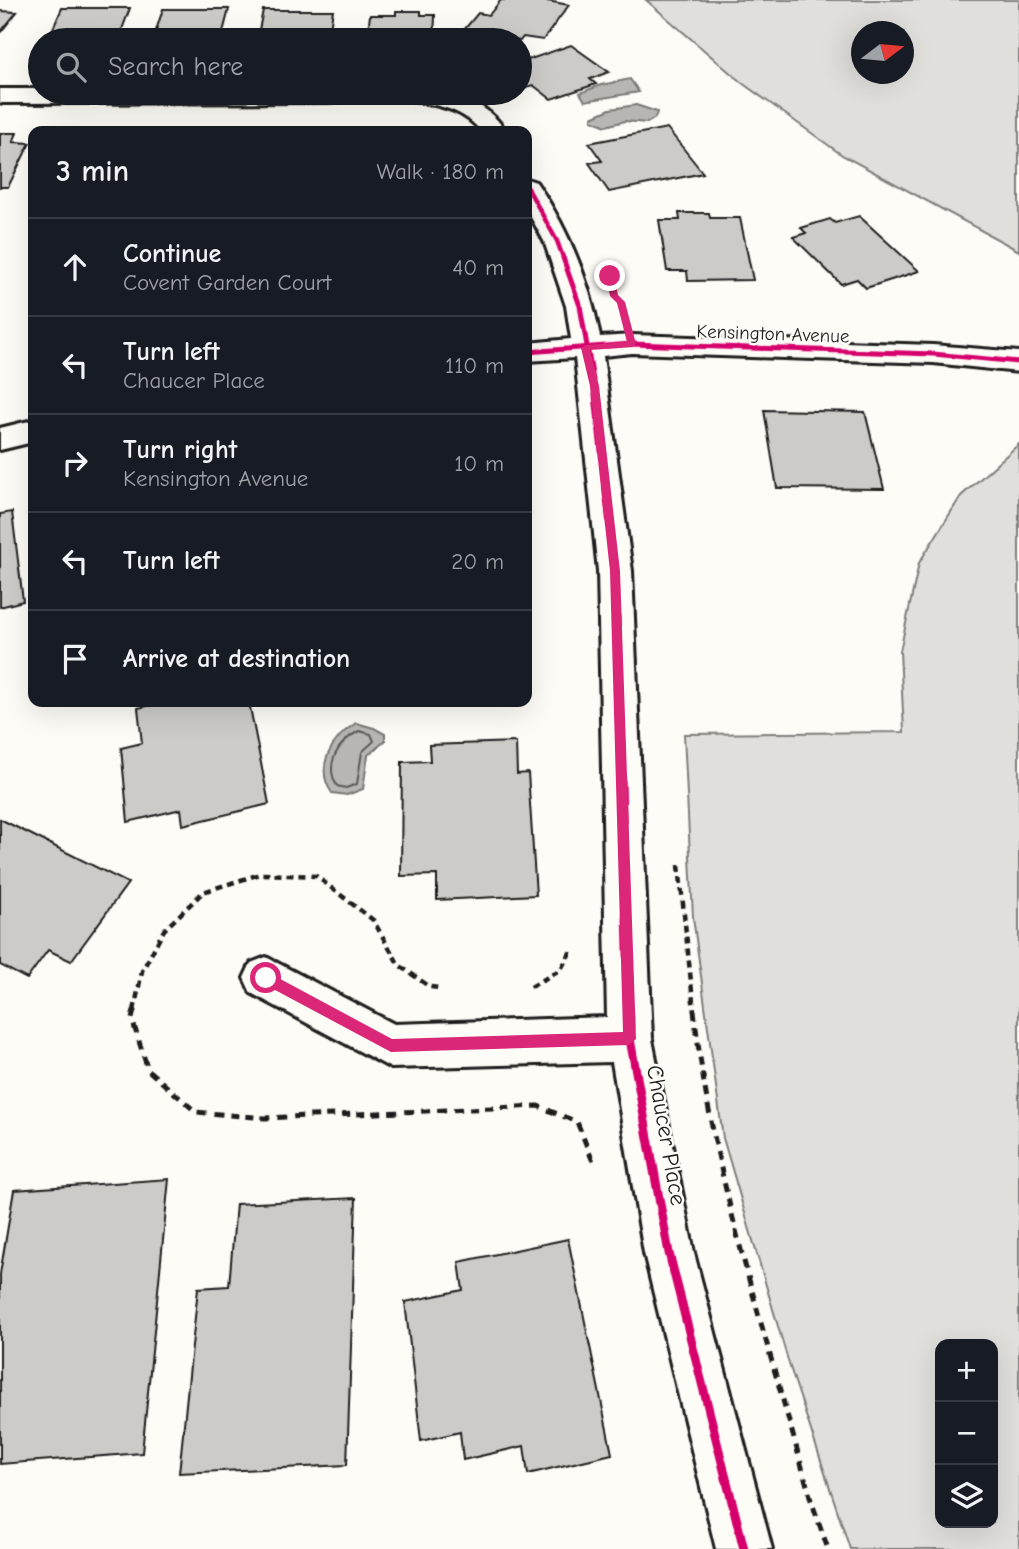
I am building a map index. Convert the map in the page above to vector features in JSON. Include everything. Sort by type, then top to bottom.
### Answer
[{"type":"street","points":[[0,96],[28,96]]},
{"type":"street","points":[[465,105],[474,109],[489,126]]},
{"type":"street","name":"Chaucer Place","points":[[532,196],[557,242],[580,306],[594,386],[615,571],[629,1039],[669,1253],[744,1549]]},
{"type":"street","name":"Kensington Avenue","points":[[532,352],[632,344],[933,354],[1019,362]]},
{"type":"street","points":[[0,439],[28,431]]},
{"type":"street","points":[[266,978],[391,1046],[629,1039]]},
{"type":"path","points":[[679,861],[699,1058],[721,1170],[811,1500],[828,1549]]},
{"type":"path","points":[[442,988],[430,987],[399,965],[373,920],[316,876],[260,874],[203,892],[164,930],[142,971],[132,1019],[148,1070],[196,1112],[265,1118],[538,1106],[577,1122],[597,1171]]},
{"type":"path","points":[[528,988],[562,969],[578,939]]},
{"type":"shaded area","points":[[646,0],[1019,0],[1019,251],[842,155],[742,83]]},
{"type":"shaded area","points":[[1019,444],[1019,1549],[850,1549],[789,1364],[723,1138],[693,917],[684,734],[904,732],[900,651],[919,563],[961,496]]},
{"type":"water","points":[[630,79],[639,92],[585,101],[580,93],[601,85]]},
{"type":"water","points":[[636,105],[657,112],[655,118],[647,123],[625,121],[606,126],[592,120],[592,117],[610,109]]},
{"type":"water","points":[[356,723],[385,734],[385,741],[368,755],[363,789],[347,795],[332,793],[325,773],[328,754],[347,729]]},
{"type":"building","points":[[501,0],[542,0],[569,5],[543,40],[532,38],[532,28],[466,28],[478,13],[489,15]]},
{"type":"building","points":[[62,8],[130,8],[122,28],[53,28]]},
{"type":"building","points":[[163,9],[229,9],[224,28],[157,28]]},
{"type":"building","points":[[263,10],[333,10],[330,28],[259,28]]},
{"type":"building","points":[[0,11],[17,12],[0,33]]},
{"type":"building","points":[[396,11],[421,11],[421,15],[435,15],[434,28],[368,28],[370,15],[396,15]]},
{"type":"building","points":[[571,45],[609,72],[590,79],[596,84],[551,99],[532,85],[532,59]]},
{"type":"building","points":[[667,128],[703,173],[609,192],[589,163],[602,161],[589,143]]},
{"type":"building","points":[[0,133],[17,133],[13,142],[28,143],[28,147],[8,187],[0,187]]},
{"type":"building","points":[[679,213],[709,213],[710,218],[740,218],[753,280],[688,281],[687,271],[667,271],[659,220],[680,220]]},
{"type":"building","points":[[859,216],[919,271],[866,288],[857,279],[841,284],[793,237],[806,233],[801,228],[830,219],[835,223]]},
{"type":"building","points":[[764,410],[865,412],[884,489],[777,488]]},
{"type":"building","points":[[12,512],[23,601],[0,607],[0,514]]},
{"type":"building","points":[[250,707],[269,804],[183,825],[181,809],[128,822],[121,748],[142,743],[138,708]]},
{"type":"building","points":[[516,742],[517,774],[528,773],[536,895],[437,900],[437,875],[401,876],[402,762],[430,761],[429,745]]},
{"type":"building","points":[[0,819],[128,883],[71,961],[48,950],[27,979],[0,965]]},
{"type":"building","points":[[169,1179],[142,1453],[0,1464],[0,1274],[14,1190]]},
{"type":"building","points":[[356,1198],[347,1465],[179,1473],[198,1288],[229,1286],[236,1204]]},
{"type":"building","points":[[568,1239],[612,1454],[528,1474],[524,1446],[463,1460],[460,1432],[421,1441],[405,1302],[463,1290],[459,1262]]},
{"type":"cycle path","points":[[532,196],[557,241],[580,306],[594,386],[615,571],[630,1039],[669,1253],[744,1549]]},
{"type":"cycle path","points":[[532,352],[632,344],[933,354],[1019,362]]},
{"type":"route","points":[[266,978],[391,1046],[629,1039],[615,571],[594,386],[586,348],[632,344],[621,302],[614,296],[610,276]]}]
